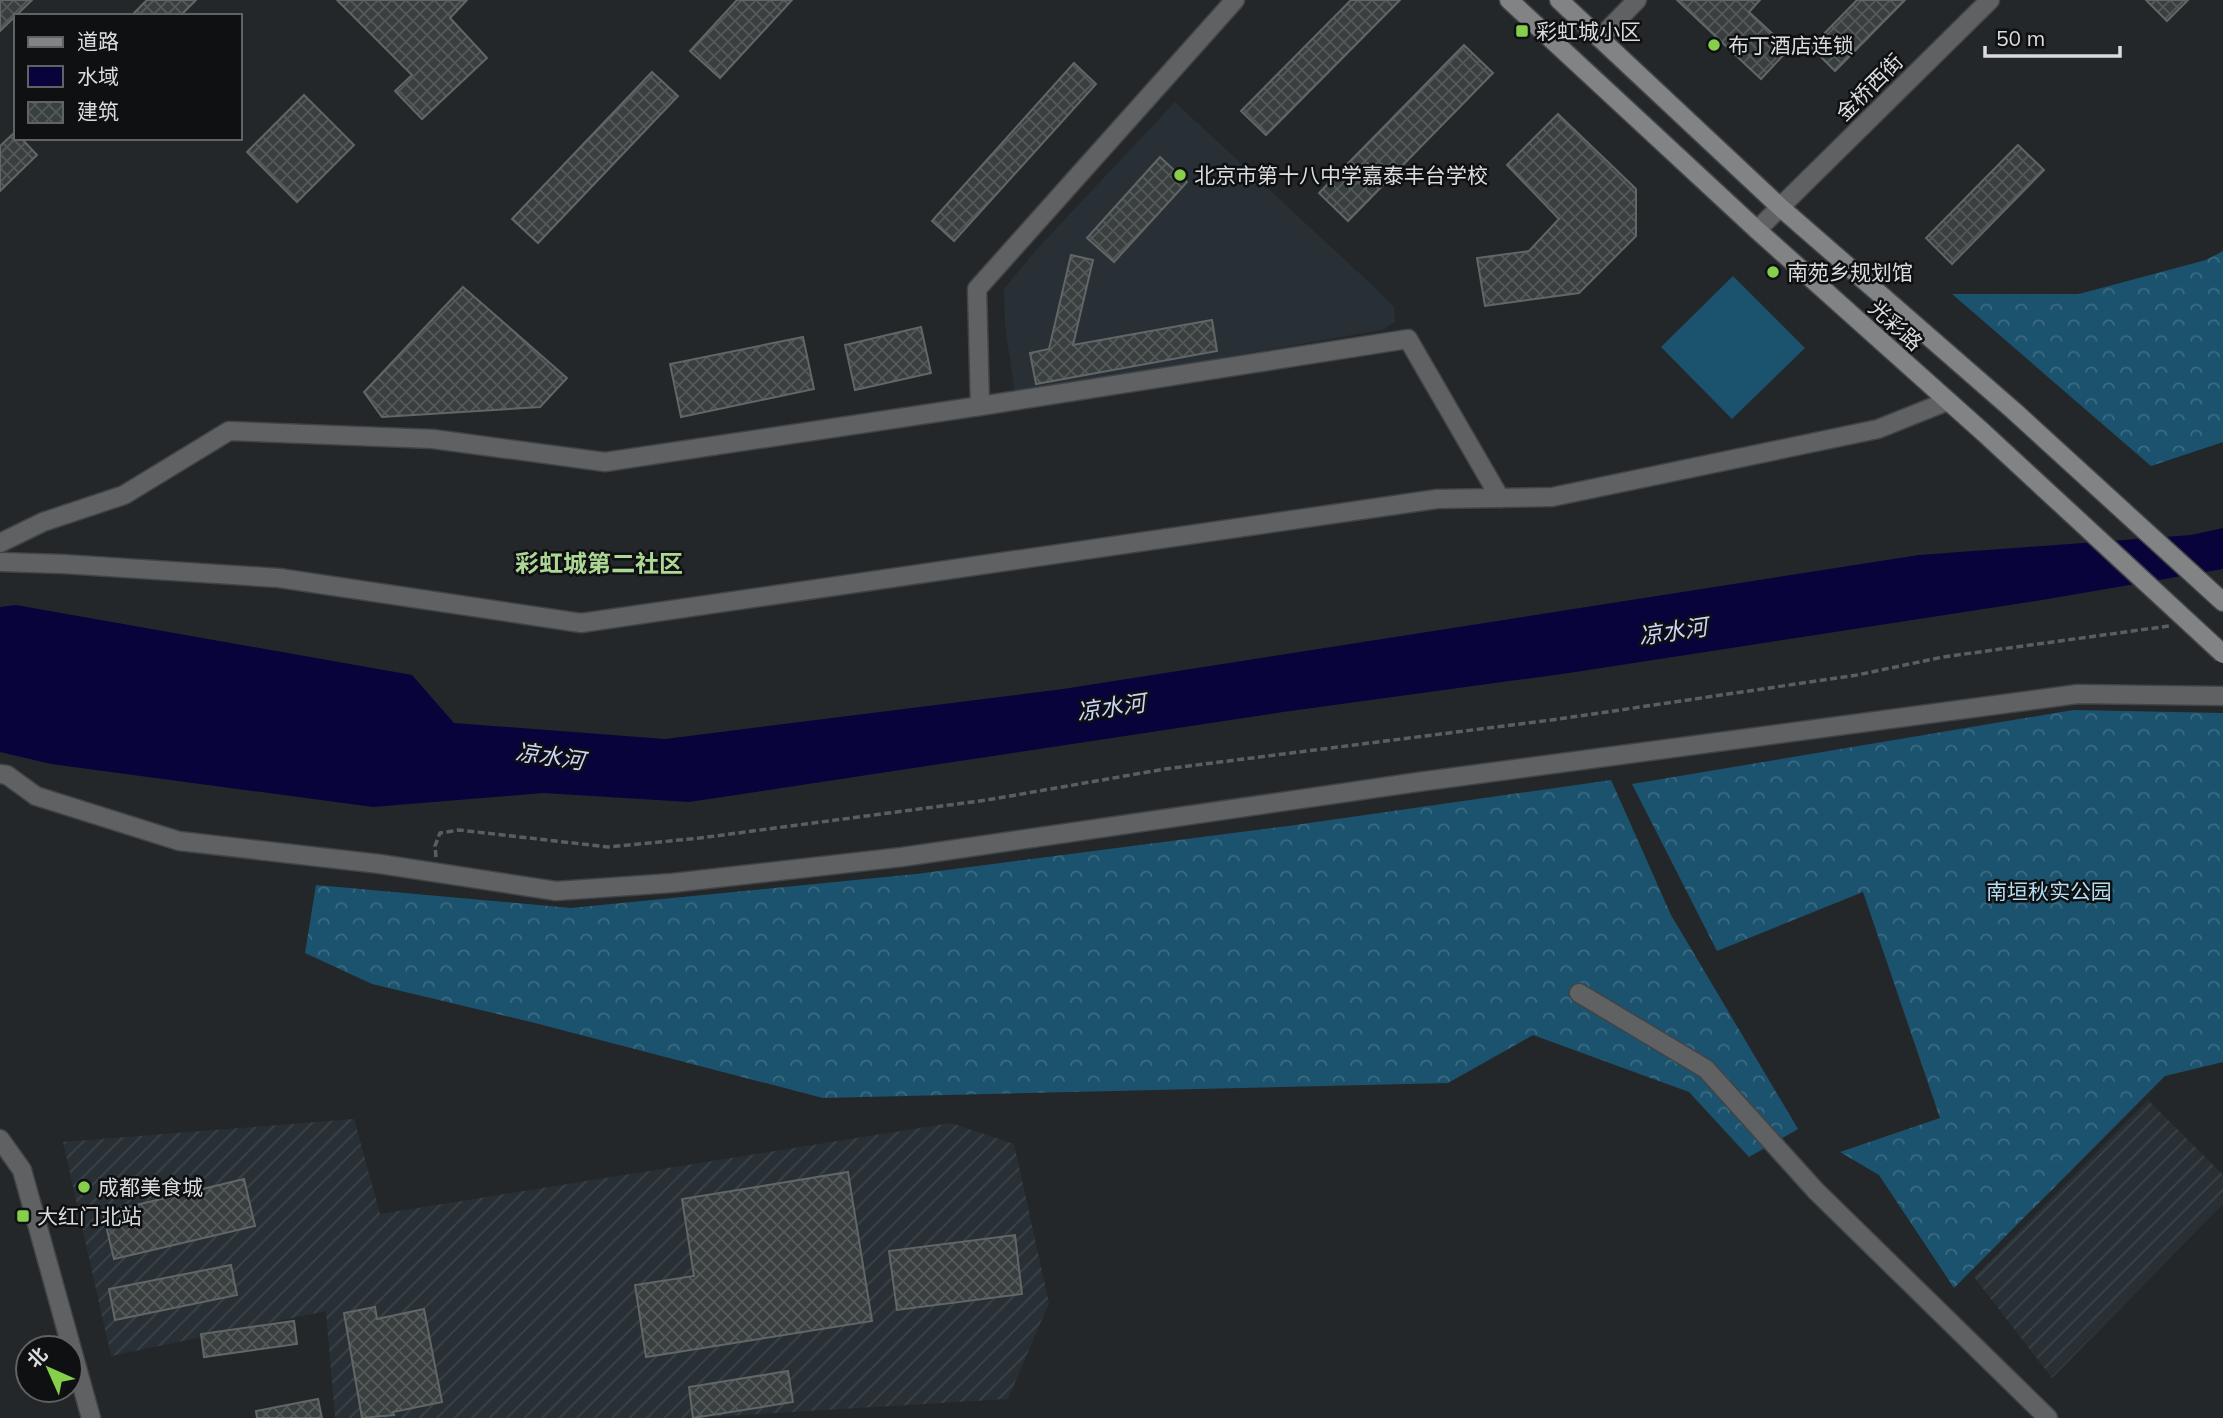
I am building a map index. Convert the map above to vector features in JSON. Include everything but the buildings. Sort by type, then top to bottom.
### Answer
[{"type":"main road","name":"光彩路","points":[[1509,0],[1756,230],[1984,433],[2223,654]]},
{"type":"main road","name":"光彩路","points":[[1559,0],[1780,206],[2014,411],[2223,602]]},
{"type":"street","points":[[980,406],[977,289],[1236,0]]},
{"type":"street","points":[[1600,38],[1637,0]]},
{"type":"street","name":"金桥西街","points":[[1756,230],[1990,0]]},
{"type":"street","points":[[0,543],[43,522],[124,495],[229,431],[433,439],[604,462],[1408,339],[1500,498]]},
{"type":"street","points":[[0,562],[279,578],[581,623],[1437,499],[1552,497],[1878,429],[1948,401]]},
{"type":"street","points":[[0,774],[7,775],[36,796],[179,841],[438,873],[556,891],[672,883],[902,857],[1418,782],[2078,694],[2223,696]]},
{"type":"street","points":[[1579,993],[1706,1069],[1816,1191],[2048,1418]]},
{"type":"street","points":[[0,1139],[22,1170],[91,1418]]},
{"type":"path","points":[[438,873],[435,846],[440,833],[459,830],[608,846],[700,838],[988,800],[1165,769],[1559,719],[1857,675],[1943,657],[2169,626]]},
{"type":"shaded area","name":"北京市第十八中学嘉泰丰台学校","points":[[1175,102],[1394,307],[1395,322],[1382,330],[1015,393],[1005,326],[1004,289],[1037,249]]},
{"type":"shaded area","points":[[2148,1100],[2223,1175],[2223,1204],[2052,1378],[1974,1277]]},
{"type":"shaded area","points":[[354,1119],[380,1214],[951,1123],[1014,1144],[1049,1303],[1008,1399],[693,1418],[335,1418],[326,1311],[111,1356],[63,1142]]},
{"type":"green space","points":[[2223,251],[2223,442],[2151,466],[1952,294],[2079,294],[2206,260]]},
{"type":"green space","points":[[1733,276],[1805,348],[1732,419],[1661,347]]},
{"type":"green space","name":"南垣秋实公园","points":[[2073,710],[2223,713],[2223,1062],[2165,1076],[1954,1288],[1879,1175],[1840,1152],[1940,1118],[1863,892],[1717,951],[1632,784]]},
{"type":"green space","points":[[1611,780],[1671,915],[1798,1129],[1749,1157],[1689,1092],[1533,1035],[1448,1083],[823,1098],[535,1023],[372,984],[305,953],[316,885],[571,908],[916,874],[1288,826]]},
{"type":"water","name":"凉水河","points":[[2223,528],[2223,569],[2036,601],[1569,673],[1283,712],[689,802],[543,793],[373,807],[51,764],[0,752],[0,607],[16,605],[412,675],[454,723],[665,739],[1063,689],[1919,555],[2191,535]]},
{"type":"place","name":"彩虹城小区","points":[[1522,31]]},
{"type":"place","name":"布丁酒店连锁","points":[[1714,45]]},
{"type":"place","name":"北京市第十八中学嘉泰丰台学校","points":[[1180,175]]},
{"type":"place","name":"南苑乡规划馆","points":[[1773,272]]},
{"type":"place","name":"成都美食城","points":[[84,1187]]},
{"type":"place","name":"大红门北站","points":[[23,1216]]},
{"type":"district","name":"彩虹城第二社区","points":[[599,563]]}]
